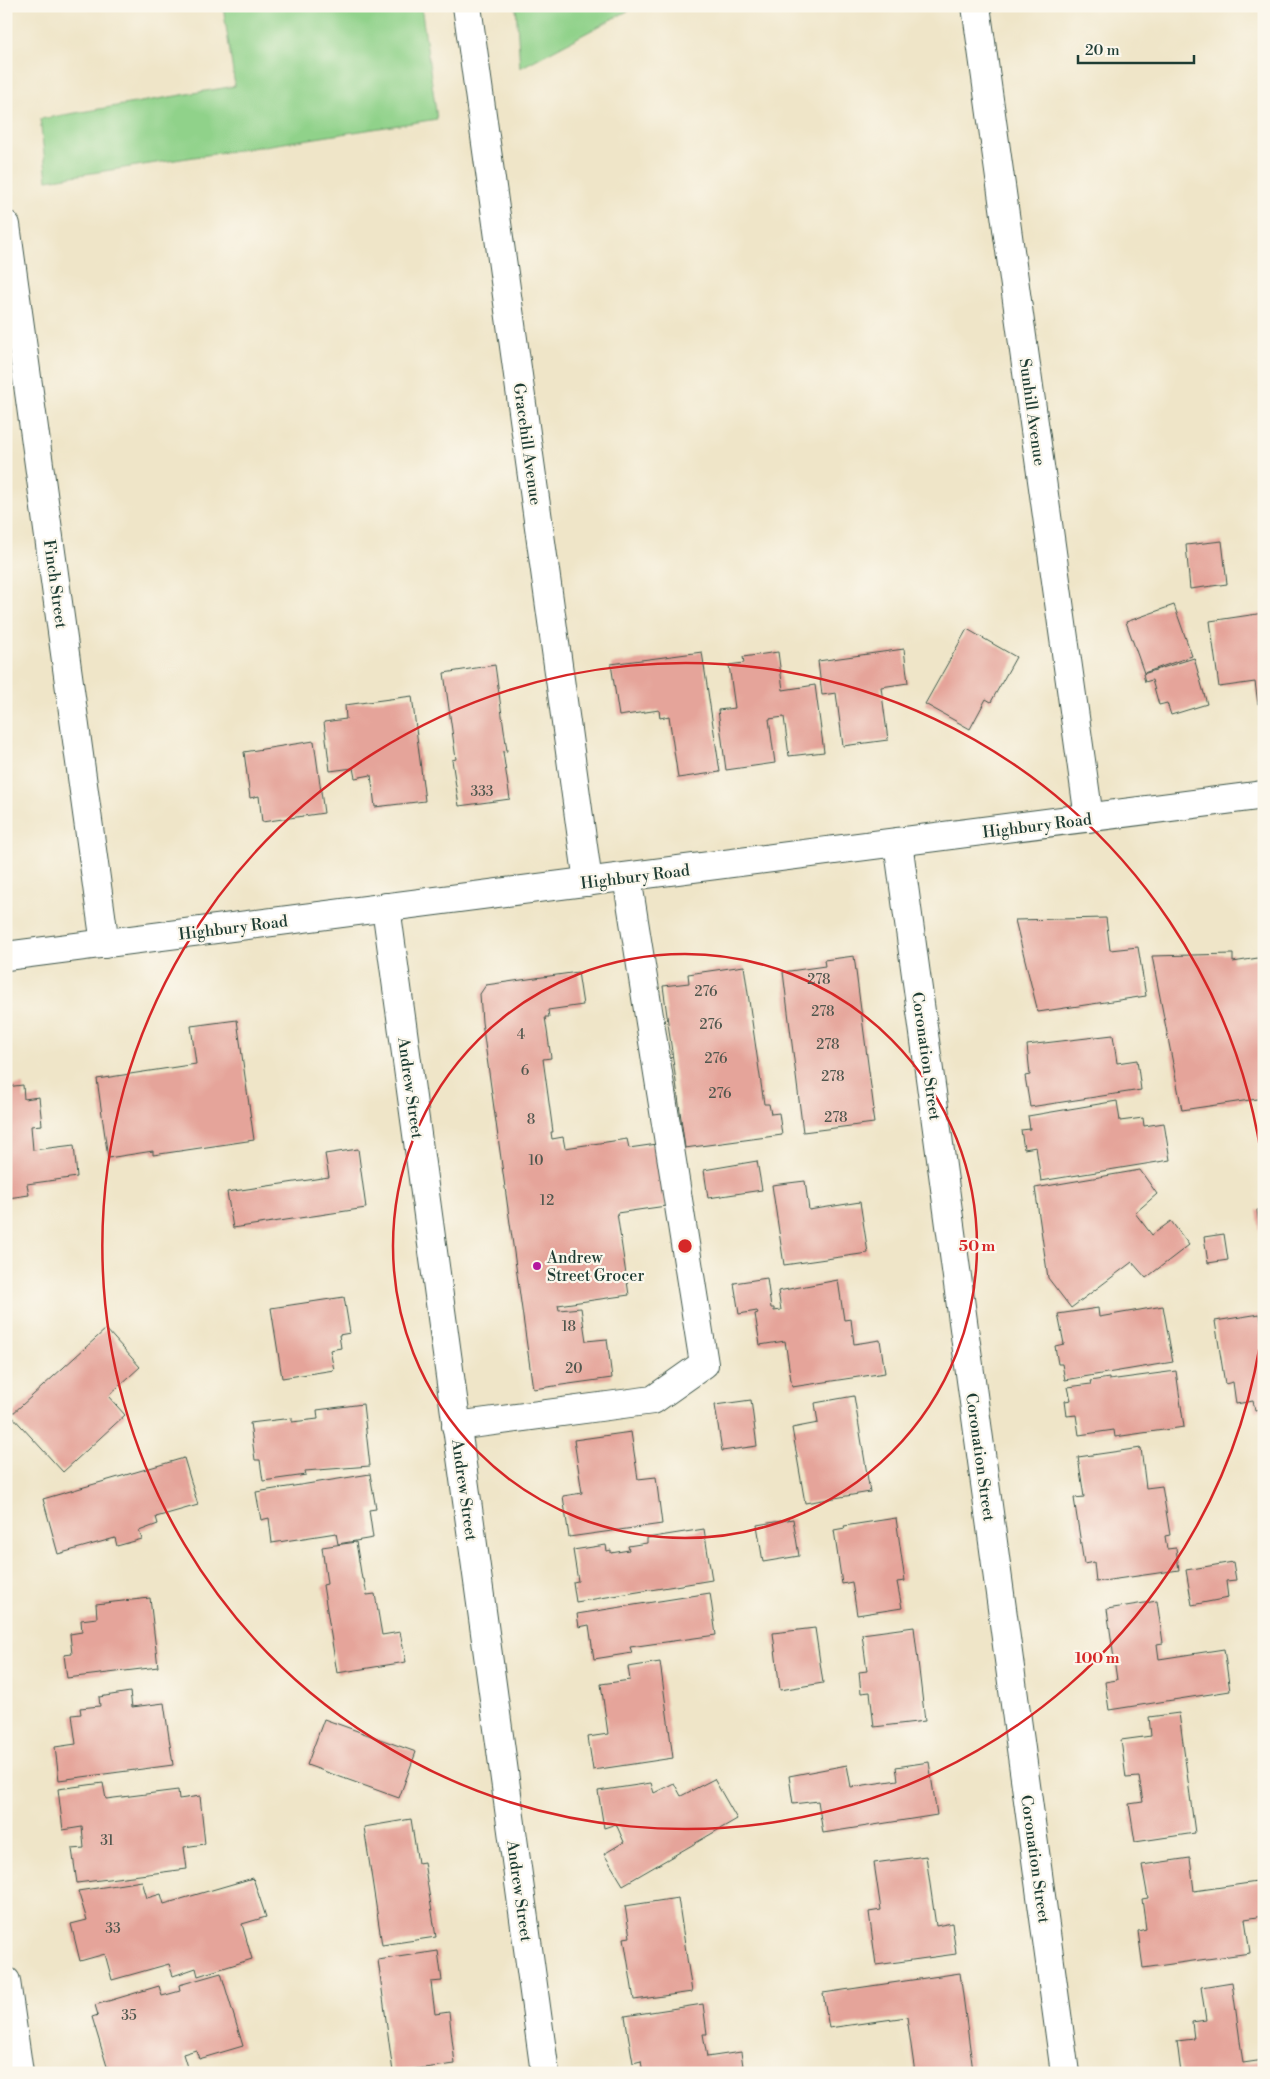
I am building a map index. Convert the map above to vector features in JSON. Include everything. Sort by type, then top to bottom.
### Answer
[{"type":"street","name":"Gracehill Avenue","points":[[467,6],[588,882]]},
{"type":"street","name":"Sunhill Avenue","points":[[976,6],[1089,818]]},
{"type":"street","name":"Finch Street","points":[[6,225],[105,944]]},
{"type":"street","name":"Highbury Road","points":[[6,956],[1264,795]]},
{"type":"street","name":"Coronation Street","points":[[898,842],[1065,2073]]},
{"type":"street","points":[[456,1426],[654,1400],[704,1364],[627,877]]},
{"type":"street","name":"Andrew Street","points":[[386,907],[545,2073]]},
{"type":"street","points":[[6,1981],[10,2043],[19,2073]]},
{"type":"green space","points":[[223,6],[421,6],[437,119],[47,180],[40,119],[235,86]]},
{"type":"green space","points":[[516,6],[637,6],[520,68]]},
{"type":"building","points":[[1222,541],[1227,584],[1190,589],[1186,545]]},
{"type":"building","points":[[1174,605],[1192,656],[1144,673],[1126,622]]},
{"type":"building","points":[[1264,613],[1264,703],[1258,704],[1255,682],[1219,687],[1210,621]]},
{"type":"building","points":[[967,629],[1016,657],[991,702],[986,699],[970,729],[925,704]]},
{"type":"building","points":[[904,649],[908,683],[881,687],[888,740],[843,746],[836,693],[822,695],[818,661]]},
{"type":"building","points":[[702,652],[720,772],[678,778],[669,716],[660,718],[659,710],[619,716],[611,664]]},
{"type":"building","points":[[778,652],[783,690],[815,685],[824,752],[789,756],[784,717],[769,719],[775,763],[726,770],[718,710],[735,708],[729,665],[744,663],[743,657]]},
{"type":"building","points":[[1194,658],[1207,704],[1171,715],[1167,703],[1159,705],[1152,680],[1145,682],[1143,674]]},
{"type":"building","points":[[495,665],[507,751],[503,752],[510,799],[459,806],[452,760],[456,759],[444,673]]},
{"type":"building","points":[[412,696],[425,801],[375,807],[371,775],[355,778],[353,768],[330,771],[324,722],[346,719],[345,705]]},
{"type":"building","points":[[314,741],[324,813],[262,822],[259,796],[250,798],[244,752]]},
{"type":"building","points":[[1106,918],[1110,950],[1138,947],[1146,996],[1038,1012],[1015,920]]},
{"type":"building","points":[[1233,954],[1233,962],[1264,957],[1264,1098],[1182,1110],[1152,956]]},
{"type":"building","points":[[854,956],[874,1110],[872,1110],[874,1123],[803,1132],[783,972],[825,966],[824,960]]},
{"type":"building","points":[[744,966],[764,1104],[769,1104],[771,1114],[779,1113],[782,1135],[685,1148],[663,986],[689,983],[688,974]]},
{"type":"building","points":[[578,972],[583,1005],[548,1010],[549,1017],[545,1017],[551,1058],[543,1059],[553,1132],[551,1132],[552,1139],[563,1137],[565,1148],[627,1139],[629,1148],[657,1144],[666,1206],[617,1213],[629,1295],[558,1305],[559,1310],[581,1308],[586,1341],[607,1339],[612,1378],[533,1389],[482,1022],[480,994],[486,985]]},
{"type":"building","points":[[237,1020],[254,1140],[153,1155],[153,1151],[108,1158],[97,1079],[196,1064],[191,1026]]},
{"type":"building","points":[[1113,1035],[1117,1063],[1137,1060],[1141,1090],[1030,1107],[1025,1076],[1030,1075],[1027,1045]]},
{"type":"building","points":[[23,1085],[24,1099],[39,1097],[42,1125],[31,1126],[33,1150],[74,1145],[77,1177],[27,1184],[29,1195],[8,1198],[6,1193],[6,1087]]},
{"type":"building","points":[[1117,1101],[1120,1121],[1143,1118],[1144,1126],[1164,1123],[1170,1160],[1041,1181],[1036,1147],[1024,1149],[1021,1130],[1030,1129],[1028,1116]]},
{"type":"building","points":[[358,1149],[366,1208],[233,1228],[227,1192],[329,1177],[325,1154]]},
{"type":"building","points":[[757,1161],[762,1190],[708,1198],[704,1170]]},
{"type":"building","points":[[1140,1170],[1157,1194],[1135,1213],[1152,1235],[1171,1221],[1189,1245],[1146,1278],[1132,1262],[1071,1308],[1048,1278],[1035,1188]]},
{"type":"building","points":[[805,1181],[809,1210],[860,1202],[868,1253],[784,1265],[772,1185]]},
{"type":"building","points":[[1264,1209],[1264,1232],[1260,1232],[1257,1210]]},
{"type":"building","points":[[1224,1234],[1228,1260],[1208,1263],[1204,1237]]},
{"type":"building","points":[[767,1278],[771,1308],[774,1308],[774,1311],[781,1310],[778,1291],[838,1280],[844,1320],[851,1319],[854,1344],[880,1340],[885,1373],[792,1387],[785,1341],[760,1345],[755,1314],[758,1313],[757,1311],[739,1314],[734,1283]]},
{"type":"building","points":[[344,1297],[350,1333],[339,1335],[341,1348],[330,1350],[334,1370],[282,1378],[271,1308]]},
{"type":"building","points":[[1163,1306],[1173,1362],[1065,1380],[1062,1364],[1058,1364],[1055,1346],[1064,1344],[1058,1314],[1098,1308],[1099,1317]]},
{"type":"building","points":[[1260,1314],[1264,1334],[1264,1409],[1255,1411],[1253,1401],[1236,1404],[1233,1382],[1225,1384],[1215,1321]]},
{"type":"building","points":[[106,1329],[140,1367],[108,1396],[125,1415],[63,1472],[11,1415]]},
{"type":"building","points":[[1176,1371],[1184,1427],[1115,1437],[1114,1430],[1079,1435],[1076,1415],[1067,1416],[1065,1401],[1071,1400],[1068,1387],[1091,1384],[1090,1381],[1109,1378],[1109,1380]]},
{"type":"building","points":[[854,1396],[870,1492],[805,1503],[792,1428],[818,1423],[815,1403]]},
{"type":"building","points":[[751,1400],[757,1446],[722,1451],[715,1405]]},
{"type":"building","points":[[363,1404],[370,1466],[305,1471],[306,1475],[263,1481],[260,1460],[255,1460],[250,1423],[292,1418],[292,1422],[318,1419],[317,1410]]},
{"type":"building","points":[[631,1432],[638,1479],[656,1477],[662,1524],[569,1537],[563,1496],[582,1493],[574,1440]]},
{"type":"building","points":[[1141,1448],[1146,1488],[1162,1486],[1170,1535],[1165,1536],[1167,1549],[1176,1548],[1179,1570],[1096,1582],[1094,1562],[1084,1564],[1074,1498],[1084,1497],[1078,1457]]},
{"type":"building","points":[[184,1458],[198,1505],[156,1517],[158,1524],[139,1531],[142,1539],[117,1546],[115,1538],[58,1554],[43,1499]]},
{"type":"building","points":[[370,1474],[376,1509],[369,1510],[373,1538],[338,1544],[336,1533],[272,1543],[269,1518],[261,1520],[256,1492]]},
{"type":"building","points":[[896,1518],[905,1581],[897,1582],[902,1608],[857,1615],[852,1582],[842,1584],[834,1530],[845,1528],[844,1526]]},
{"type":"building","points":[[793,1519],[799,1556],[763,1562],[757,1525]]},
{"type":"building","points":[[704,1529],[712,1580],[576,1602],[573,1582],[578,1581],[573,1550],[606,1545],[607,1551],[611,1550],[611,1553],[629,1550],[628,1546],[647,1543],[647,1538]]},
{"type":"building","points":[[356,1542],[362,1579],[364,1579],[367,1595],[375,1594],[382,1635],[400,1632],[406,1662],[337,1673],[323,1585],[327,1584],[322,1547]]},
{"type":"building","points":[[1233,1562],[1236,1580],[1226,1581],[1228,1598],[1192,1605],[1186,1570]]},
{"type":"building","points":[[710,1593],[716,1635],[630,1647],[632,1653],[594,1659],[589,1625],[579,1627],[577,1614]]},
{"type":"building","points":[[150,1598],[158,1667],[67,1678],[64,1655],[72,1654],[70,1634],[82,1632],[81,1620],[97,1618],[96,1604]]},
{"type":"building","points":[[1157,1601],[1163,1643],[1157,1644],[1159,1659],[1224,1649],[1230,1691],[1109,1710],[1105,1682],[1117,1680],[1107,1609]]},
{"type":"building","points":[[914,1627],[925,1721],[874,1727],[870,1692],[861,1693],[859,1672],[867,1671],[862,1634]]},
{"type":"building","points":[[815,1628],[823,1683],[780,1690],[773,1633]]},
{"type":"building","points":[[660,1662],[673,1758],[593,1770],[588,1737],[608,1734],[601,1684],[630,1680],[628,1667]]},
{"type":"building","points":[[130,1692],[132,1707],[164,1703],[173,1765],[59,1780],[55,1747],[76,1744],[72,1715],[81,1714],[80,1708],[100,1706],[99,1697]]},
{"type":"building","points":[[1179,1713],[1195,1833],[1135,1842],[1129,1804],[1143,1802],[1139,1777],[1126,1778],[1121,1740],[1151,1736],[1149,1717]]},
{"type":"building","points":[[324,1719],[416,1752],[399,1798],[307,1765]]},
{"type":"building","points":[[929,1762],[937,1815],[823,1833],[818,1801],[793,1804],[789,1776],[847,1765],[851,1787],[898,1780],[896,1767]]},
{"type":"building","points":[[714,1779],[737,1819],[623,1885],[604,1854],[624,1842],[616,1824],[604,1828],[598,1791],[651,1783],[654,1793],[674,1783],[681,1796]]},
{"type":"building","points":[[103,1783],[106,1799],[178,1790],[179,1799],[200,1796],[205,1844],[184,1847],[187,1869],[77,1883],[72,1849],[84,1848],[82,1827],[63,1830],[58,1789]]},
{"type":"building","points":[[411,1819],[418,1863],[424,1862],[436,1937],[382,1945],[364,1827]]},
{"type":"building","points":[[926,1856],[936,1926],[952,1923],[956,1954],[876,1965],[869,1912],[881,1910],[874,1863]]},
{"type":"building","points":[[1190,1858],[1194,1891],[1264,1881],[1264,1916],[1245,1919],[1250,1953],[1143,1968],[1138,1931],[1146,1929],[1142,1899],[1148,1898],[1142,1865]]},
{"type":"building","points":[[253,1878],[266,1917],[242,1924],[252,1959],[198,1976],[196,1968],[173,1976],[169,1964],[112,1980],[105,1954],[80,1961],[71,1924],[87,1920],[78,1891],[142,1881],[147,1898],[161,1894],[164,1904]]},
{"type":"building","points":[[678,1898],[692,1992],[634,2000],[624,1938],[630,1937],[625,1906]]},
{"type":"building","points":[[438,1951],[442,1981],[431,1982],[435,2014],[449,2012],[455,2064],[393,2072],[378,1960]]},
{"type":"building","points":[[221,1973],[243,2046],[199,2059],[196,2050],[183,2054],[187,2067],[166,2073],[109,2073],[92,2017],[98,2015],[95,2005],[159,1986],[162,1996],[180,1991],[179,1985]]},
{"type":"building","points":[[960,1973],[973,2071],[915,2073],[907,2017],[829,2028],[823,1993]]},
{"type":"building","points":[[1232,1982],[1243,2063],[1264,2060],[1264,2073],[1181,2073],[1177,2041],[1194,2039],[1192,2022],[1206,2020],[1201,1987]]},
{"type":"building","points":[[703,2004],[707,2034],[703,2034],[707,2057],[741,2052],[744,2073],[643,2073],[641,2061],[633,2063],[625,2016]]},
{"type":"place","name":"Andrew Street Grocer","points":[[537,1266]]}]
